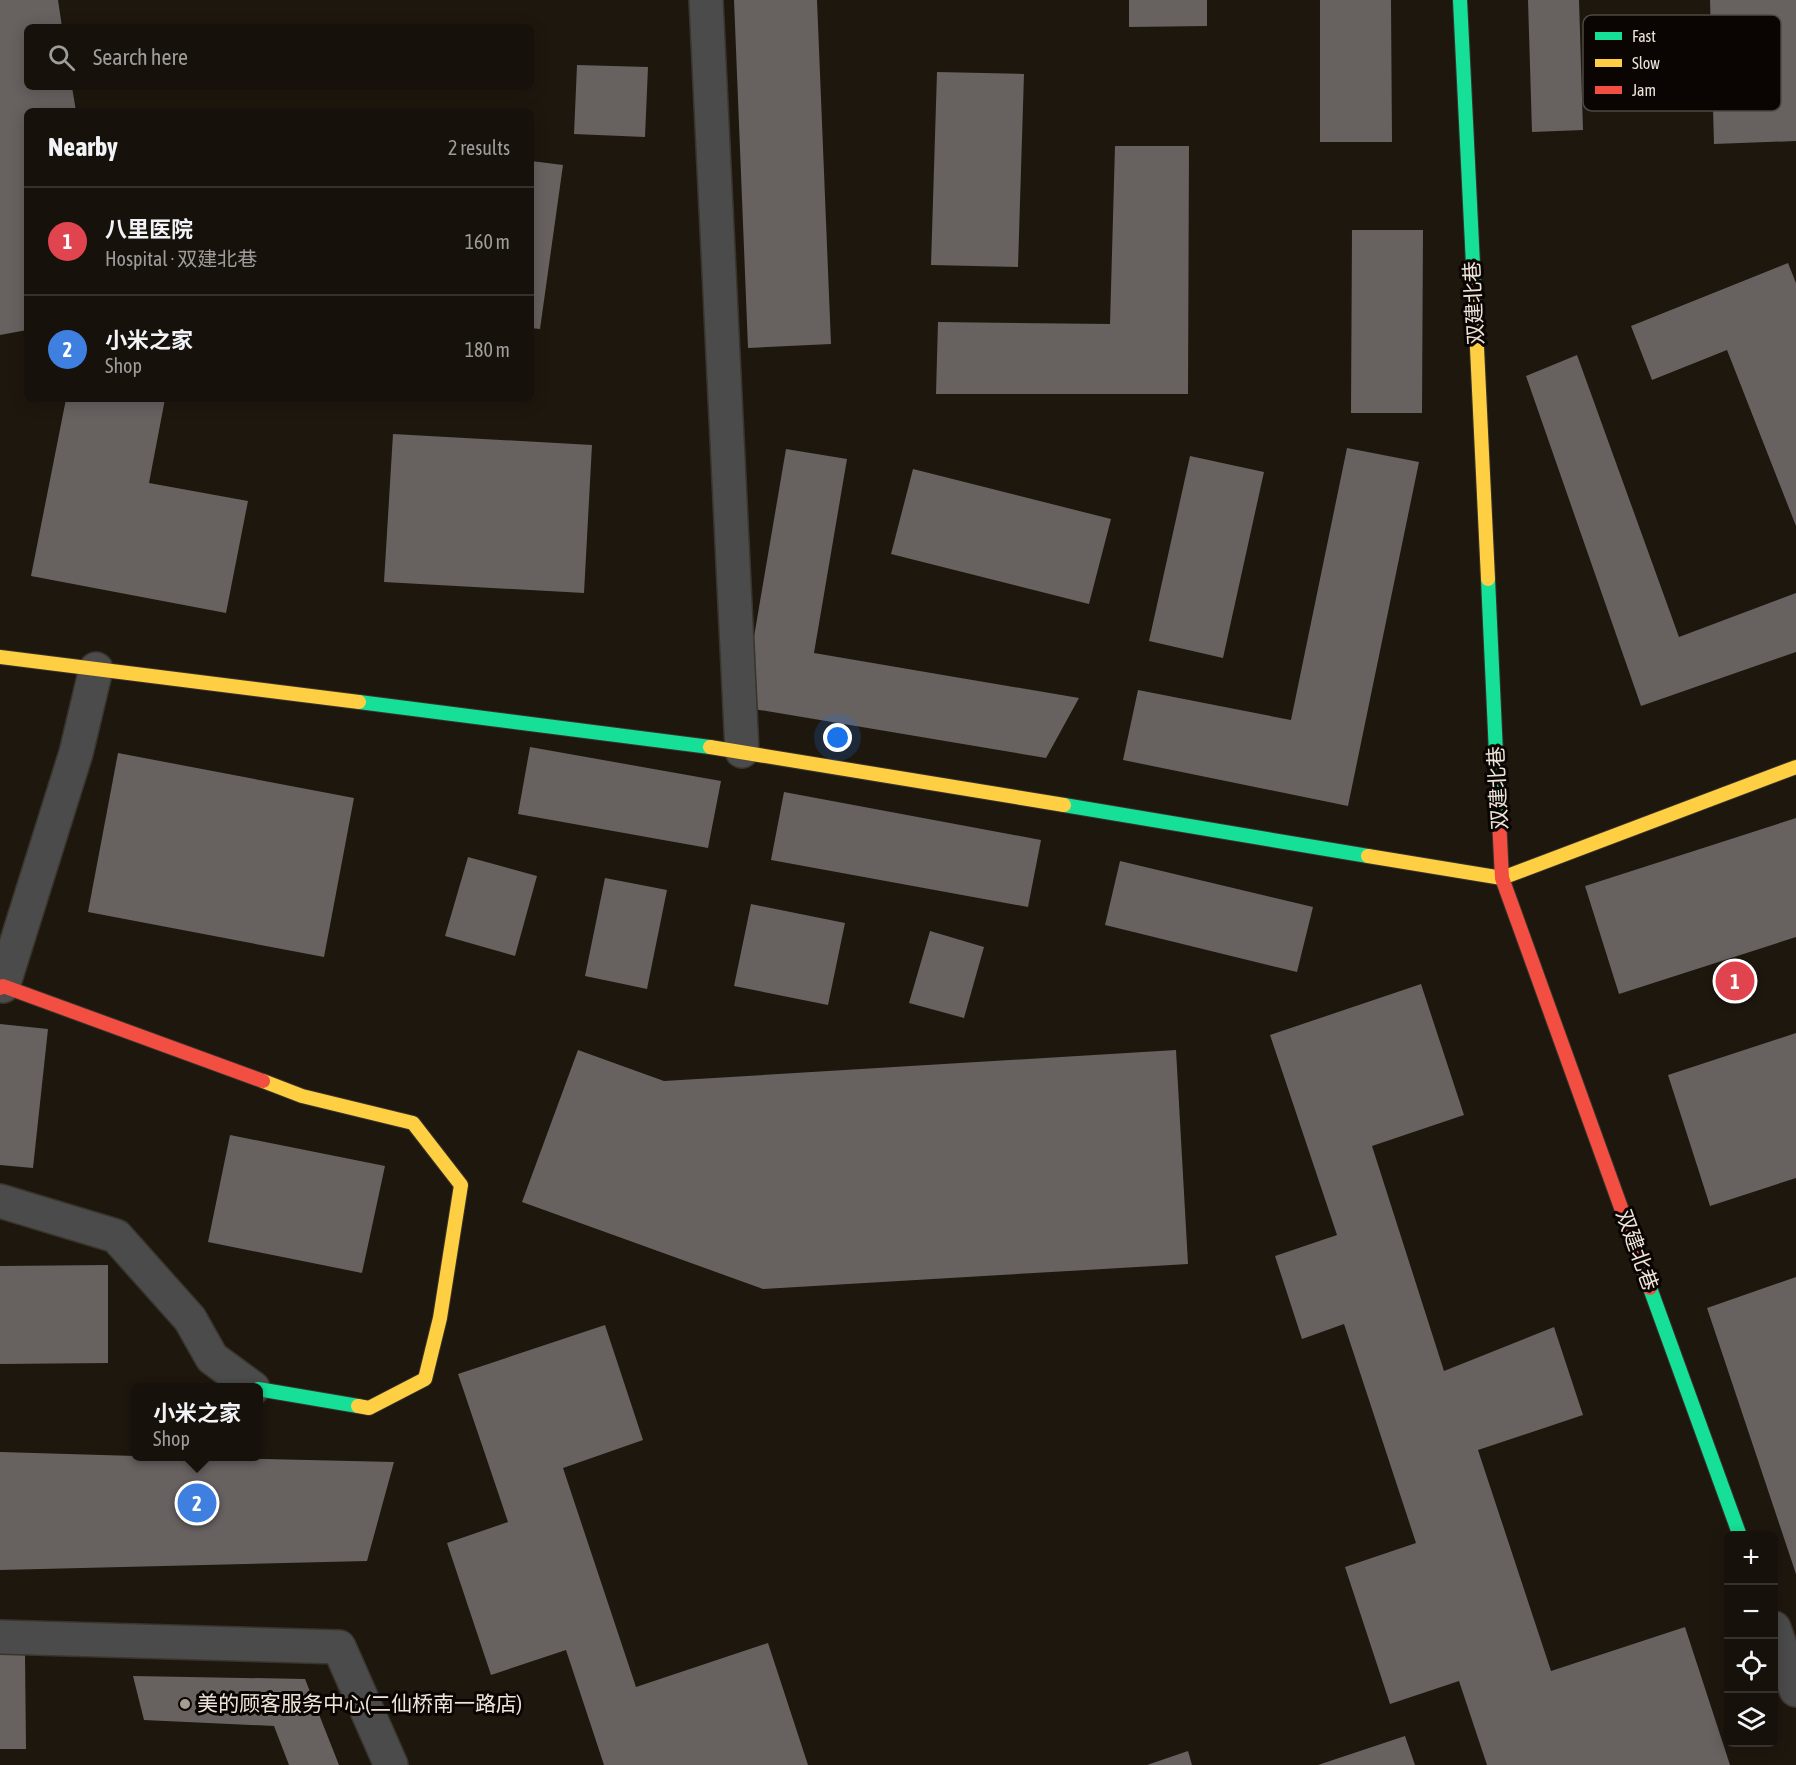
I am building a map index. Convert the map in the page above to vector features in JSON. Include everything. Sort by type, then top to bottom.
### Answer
[{"type":"street","points":[[706,0],[742,751]]},
{"type":"street","name":"双建北巷","points":[[1460,0],[1502,878],[1738,1531]]},
{"type":"street","points":[[0,657],[742,751],[1502,878],[1796,767]]},
{"type":"street","points":[[96,669],[76,753],[1,987],[302,1096],[413,1123],[461,1185],[440,1318],[425,1379],[369,1408],[263,1390]]},
{"type":"street","points":[[0,1201],[116,1236],[190,1319],[212,1358],[247,1383]]},
{"type":"street","points":[[0,1637],[339,1647],[391,1765]]},
{"type":"street","points":[[1777,1639],[1796,1690]]},
{"type":"building","points":[[0,0],[58,0],[62,24],[24,24],[24,90],[72,90],[76,108],[24,108],[24,331],[0,335]]},
{"type":"building","points":[[734,0],[817,0],[831,344],[748,348]]},
{"type":"building","points":[[1129,0],[1207,0],[1207,26],[1129,27]]},
{"type":"building","points":[[1320,0],[1391,0],[1392,142],[1320,142]]},
{"type":"building","points":[[1528,0],[1579,0],[1583,130],[1532,132]]},
{"type":"building","points":[[1710,0],[1796,0],[1796,141],[1714,144],[1713,111],[1781,111],[1781,15],[1710,15]]},
{"type":"building","points":[[577,65],[648,67],[645,137],[574,134]]},
{"type":"building","points":[[937,72],[1024,74],[1018,267],[931,265]]},
{"type":"building","points":[[1115,146],[1189,146],[1188,394],[936,394],[938,322],[1110,324]]},
{"type":"building","points":[[534,161],[563,165],[540,329],[534,328]]},
{"type":"building","points":[[1352,230],[1423,230],[1422,413],[1351,413]]},
{"type":"building","points":[[1788,263],[1796,283],[1796,526],[1727,350],[1652,380],[1631,326]]},
{"type":"building","points":[[1577,355],[1679,637],[1796,593],[1796,652],[1641,706],[1526,376]]},
{"type":"building","points":[[65,402],[164,402],[149,483],[248,501],[226,613],[31,576]]},
{"type":"building","points":[[393,434],[592,445],[584,593],[384,582]]},
{"type":"building","points":[[1347,448],[1419,462],[1348,806],[1123,760],[1138,690],[1291,720]]},
{"type":"building","points":[[786,449],[847,459],[814,653],[1079,698],[1046,758],[742,707]]},
{"type":"building","points":[[1190,456],[1264,472],[1223,658],[1149,641]]},
{"type":"building","points":[[913,469],[1111,519],[1089,604],[891,554]]},
{"type":"building","points":[[530,747],[721,781],[708,848],[518,814]]},
{"type":"building","points":[[118,753],[354,798],[324,957],[88,912]]},
{"type":"building","points":[[784,792],[1041,840],[1028,907],[771,860]]},
{"type":"building","points":[[1796,818],[1796,937],[1619,994],[1585,886]]},
{"type":"building","points":[[468,857],[537,876],[515,956],[445,936]]},
{"type":"building","points":[[1120,861],[1313,907],[1297,972],[1105,925]]},
{"type":"building","points":[[605,878],[667,890],[647,989],[585,976]]},
{"type":"building","points":[[751,904],[845,923],[828,1005],[734,986]]},
{"type":"building","points":[[930,931],[984,947],[964,1018],[909,1003]]},
{"type":"building","points":[[1421,984],[1464,1115],[1372,1146],[1444,1371],[1554,1327],[1583,1415],[1478,1450],[1551,1671],[1685,1627],[1730,1765],[1487,1765],[1459,1681],[1390,1704],[1345,1567],[1416,1543],[1344,1324],[1302,1339],[1275,1256],[1337,1235],[1270,1035]]},
{"type":"building","points":[[0,1024],[48,1029],[33,1168],[0,1165]]},
{"type":"building","points":[[1796,1033],[1796,1178],[1710,1206],[1668,1075]]},
{"type":"building","points":[[578,1050],[664,1081],[1176,1050],[1188,1264],[763,1289],[522,1202]]},
{"type":"building","points":[[230,1135],[385,1166],[362,1273],[208,1242]]},
{"type":"building","points":[[108,1265],[108,1363],[0,1364],[0,1266]]},
{"type":"building","points":[[1796,1277],[1796,1574],[1707,1308]]},
{"type":"building","points":[[605,1325],[643,1440],[563,1468],[636,1687],[768,1643],[808,1765],[604,1765],[566,1650],[491,1675],[447,1543],[508,1522],[458,1374]]},
{"type":"building","points":[[0,1452],[131,1456],[131,1461],[263,1461],[263,1459],[394,1462],[367,1561],[0,1570]]},
{"type":"building","points":[[0,1655],[25,1655],[26,1749],[0,1749]]},
{"type":"building","points":[[133,1676],[305,1679],[339,1765],[289,1765],[274,1726],[144,1720]]},
{"type":"building","points":[[1405,1736],[1415,1765],[1318,1765]]},
{"type":"building","points":[[1188,1751],[1192,1765],[1147,1765]]},
{"type":"traffic: fast","points":[[1460,0],[1474,285]]},
{"type":"traffic: fast","points":[[1488,579],[1499,819]]},
{"type":"traffic: fast","points":[[359,702],[710,747]]},
{"type":"traffic: fast","points":[[1064,805],[1368,856]]},
{"type":"traffic: fast","points":[[1650,1288],[1738,1531]]},
{"type":"traffic: fast","points":[[263,1390],[358,1406]]},
{"type":"traffic: slow","points":[[1474,285],[1488,579]]},
{"type":"traffic: slow","points":[[0,657],[359,702]]},
{"type":"traffic: slow","points":[[710,747],[1064,805]]},
{"type":"traffic: slow","points":[[1368,856],[1502,878],[1796,767]]},
{"type":"traffic: slow","points":[[263,1081],[302,1096],[413,1123],[461,1185],[440,1318],[425,1379],[369,1408],[358,1406]]},
{"type":"traffic: jam","points":[[1499,819],[1502,878],[1650,1288]]},
{"type":"traffic: jam","points":[[0,988],[3,986],[263,1081]]},
{"type":"place","name":"八里医院","points":[[1735,981]]},
{"type":"place","name":"小米之家","points":[[197,1503]]},
{"type":"place","name":"美的顾客服务中心(二仙桥南一路店)","points":[[185,1704]]}]
